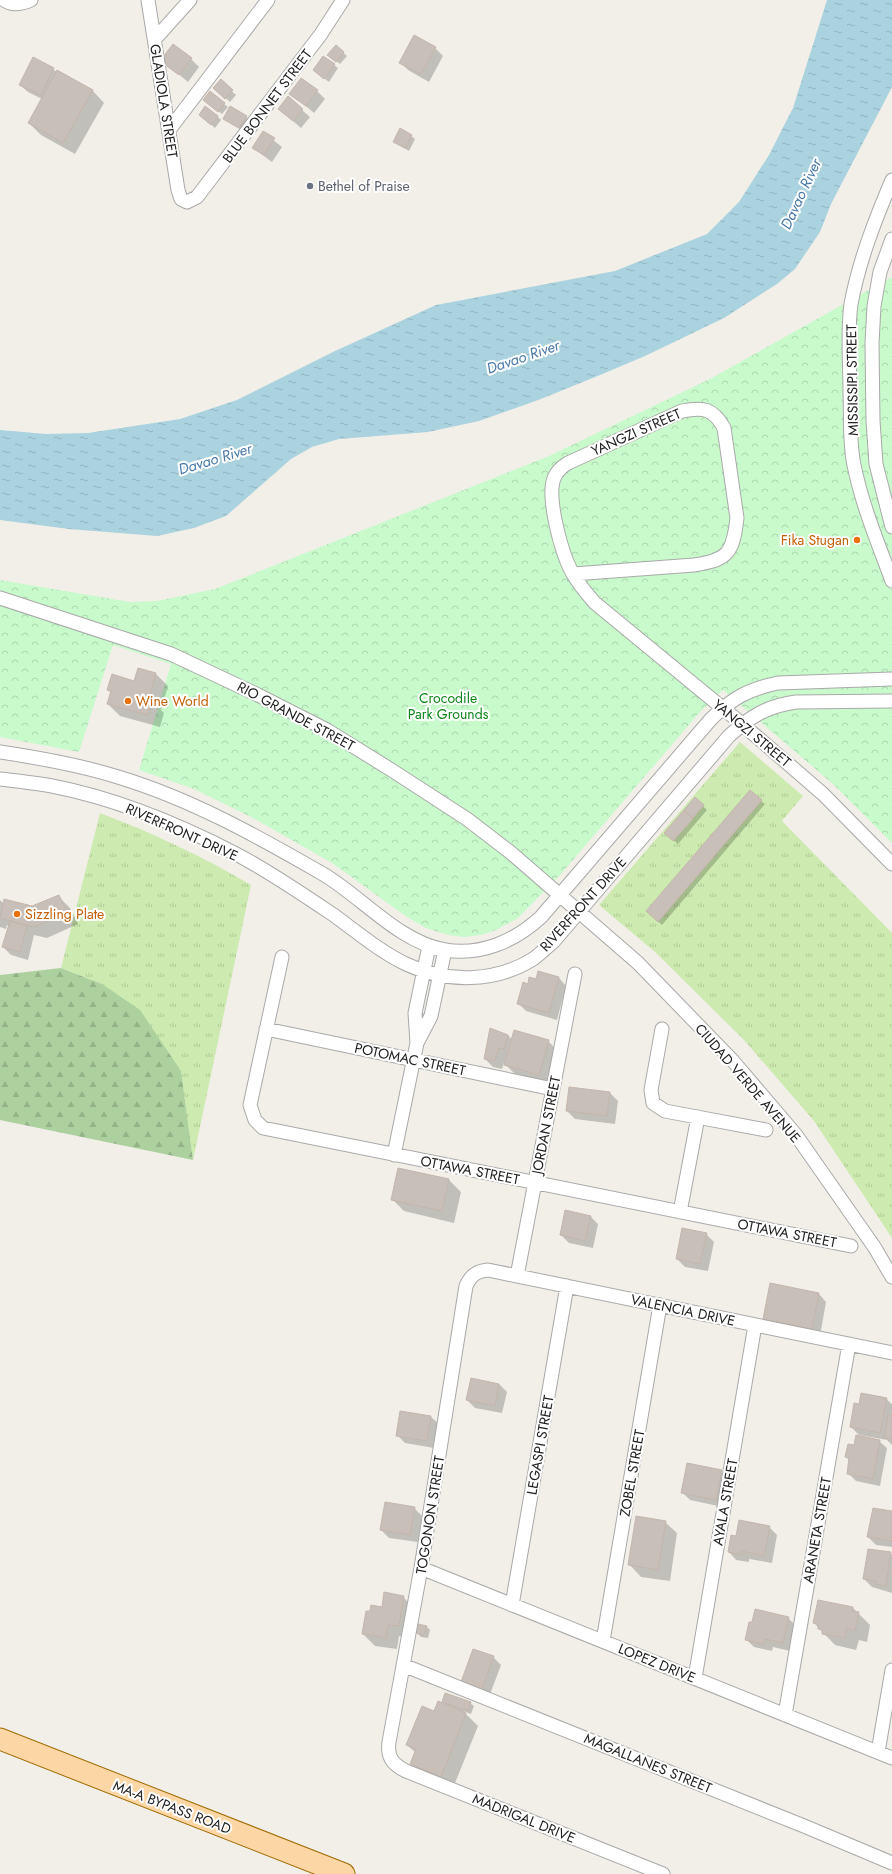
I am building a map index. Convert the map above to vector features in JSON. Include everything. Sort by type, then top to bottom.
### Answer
[{"type":"main road","name":"MA-A BYPASS ROAD","points":[[0,1739],[344,1874]]},
{"type":"street","points":[[4,0],[12,4],[20,4],[30,0]]},
{"type":"street","name":"GLADIOLA STREET","points":[[148,0],[178,190],[183,201]]},
{"type":"street","points":[[155,40],[190,0]]},
{"type":"street","points":[[169,130],[268,0]]},
{"type":"street","name":"BLUE BONNET STREET","points":[[183,201],[190,201],[197,197],[321,34],[343,0]]},
{"type":"street","name":"MISSISSIPI STREET","points":[[892,180],[877,216],[860,264],[851,306],[850,341],[851,420],[854,464],[873,531],[892,581]]},
{"type":"street","name":"MISSISSIPI STREET","points":[[892,240],[880,272],[874,306],[872,343],[873,421],[876,464],[892,527]]},
{"type":"street","name":"YANGZI STREET","points":[[573,574],[694,565],[714,562],[723,558],[729,549],[736,531],[737,518],[724,428],[718,417],[708,411],[695,408],[682,410],[568,463],[559,469],[554,476],[552,485],[555,522],[560,544],[573,574],[595,603],[722,707],[824,794],[892,864]]},
{"type":"street","name":"RIO GRANDE STREET","points":[[0,598],[171,654],[258,695],[327,730],[467,819],[510,852],[580,910]]},
{"type":"street","name":"RIVERFRONT DRIVE","points":[[0,752],[54,761],[118,777],[188,803],[246,830],[325,875],[399,929],[429,946],[445,950],[465,951],[484,949],[502,944],[527,930],[722,707],[737,697],[749,691],[778,683],[892,679]]},
{"type":"street","name":"RIVERFRONT DRIVE","points":[[0,779],[53,786],[111,802],[179,828],[237,855],[316,903],[389,954],[424,971],[440,975],[459,978],[484,977],[508,972],[533,959],[554,941],[729,736],[755,715],[783,704],[796,702],[892,701]]},
{"type":"street","name":"CIUDAD VERDE AVENUE","points":[[580,910],[638,963],[667,992],[733,1061],[762,1095],[796,1135],[875,1248],[892,1277]]},
{"type":"street","points":[[394,1155],[417,1043],[415,1013],[429,946]]},
{"type":"street","points":[[417,1043],[432,1016],[445,950]]},
{"type":"street","name":"OTTAWA STREET","points":[[282,958],[250,1105],[252,1115],[258,1124],[269,1130],[851,1246]]},
{"type":"street","name":"JORDAN STREET","points":[[517,1276],[575,974]]},
{"type":"street","name":"POTOMAC STREET","points":[[266,1029],[553,1089]]},
{"type":"street","points":[[662,1029],[651,1090],[653,1103],[665,1111],[766,1130]]},
{"type":"street","points":[[680,1212],[698,1117]]},
{"type":"street","name":"VALENCIA DRIVE","points":[[474,1274],[488,1270],[892,1353]]},
{"type":"street","name":"TOGONON STREET","points":[[389,1757],[389,1742],[421,1568],[466,1286],[469,1279],[474,1274]]},
{"type":"street","name":"LEGASPI STREET","points":[[512,1605],[567,1286]]},
{"type":"street","name":"ZOBEL STREET","points":[[603,1641],[660,1305]]},
{"type":"street","name":"AYALA STREET","points":[[695,1678],[755,1325]]},
{"type":"street","name":"ARANETA STREET","points":[[786,1715],[850,1344]]},
{"type":"street","name":"LOPEZ DRIVE","points":[[421,1568],[892,1758]]},
{"type":"street","name":"MAGALLANES STREET","points":[[403,1665],[892,1863]]},
{"type":"street","points":[[878,1752],[892,1670]]},
{"type":"street","name":"MADRIGAL DRIVE","points":[[389,1757],[396,1766],[406,1771],[663,1874]]},
{"type":"green space","name":"Crocodile Park Grounds","points":[[892,277],[892,843],[833,784],[723,690],[700,712],[560,875],[518,918],[496,930],[481,935],[464,937],[448,935],[426,928],[407,917],[332,863],[253,818],[194,789],[139,770],[171,664],[113,645],[79,752],[0,737],[0,580],[130,602],[157,601],[215,589],[549,456],[710,379]]},
{"type":"green space","points":[[740,742],[803,796],[782,821],[892,933],[892,1238],[814,1121],[744,1040],[655,952],[599,905]]},
{"type":"green space","points":[[100,813],[177,846],[214,864],[251,885],[193,1160],[181,1071],[102,984],[61,968]]},
{"type":"green space","points":[[61,968],[102,984],[140,1010],[181,1071],[193,1160],[0,1120],[0,975]]},
{"type":"water","name":"Davao River","points":[[827,0],[892,0],[892,87],[831,204],[820,232],[795,269],[777,284],[724,318],[645,356],[600,375],[541,399],[479,421],[428,432],[339,439],[312,447],[291,459],[226,516],[194,528],[157,536],[69,529],[0,520],[0,430],[46,434],[88,433],[180,419],[237,400],[335,351],[436,305],[615,271],[707,234],[739,202],[769,155],[793,108]]},
{"type":"building","points":[[414,35],[436,47],[421,74],[399,63]]},
{"type":"building","points":[[173,44],[192,58],[179,75],[160,61]]},
{"type":"building","points":[[336,45],[344,52],[336,62],[327,55]]},
{"type":"building","points":[[323,56],[335,64],[324,79],[313,70]]},
{"type":"building","points":[[33,57],[54,68],[41,95],[19,85]]},
{"type":"building","points":[[57,70],[93,90],[63,143],[28,123]]},
{"type":"building","points":[[301,78],[318,90],[306,106],[289,94]]},
{"type":"building","points":[[221,79],[233,90],[225,99],[213,88]]},
{"type":"building","points":[[210,91],[225,103],[218,112],[203,100]]},
{"type":"building","points":[[288,96],[303,109],[293,121],[278,109]]},
{"type":"building","points":[[205,106],[218,116],[211,125],[199,115]]},
{"type":"building","points":[[230,106],[247,116],[239,128],[223,119]]},
{"type":"building","points":[[400,128],[412,135],[405,148],[393,142]]},
{"type":"building","points":[[263,131],[275,138],[264,155],[252,148]]},
{"type":"building","points":[[138,668],[156,673],[149,699],[152,700],[148,715],[107,704],[111,691],[107,690],[112,674],[134,681]]},
{"type":"building","points":[[750,790],[762,800],[658,922],[646,911]]},
{"type":"building","points":[[695,797],[704,805],[693,818],[684,810]]},
{"type":"building","points":[[684,810],[693,819],[673,841],[664,833]]},
{"type":"building","points":[[59,895],[67,912],[34,927],[0,918],[4,899],[32,906]]},
{"type":"building","points":[[10,921],[27,926],[20,952],[2,947]]},
{"type":"building","points":[[538,971],[559,977],[549,1013],[517,1004],[523,982],[528,984],[529,977],[536,979]]},
{"type":"building","points":[[490,1028],[508,1035],[504,1049],[499,1048],[495,1061],[484,1059]]},
{"type":"building","points":[[514,1030],[549,1040],[539,1075],[504,1065]]},
{"type":"building","points":[[569,1087],[610,1092],[607,1116],[566,1111]]},
{"type":"building","points":[[398,1168],[449,1179],[442,1211],[391,1200]]},
{"type":"building","points":[[565,1210],[591,1216],[585,1241],[560,1235]]},
{"type":"building","points":[[682,1228],[707,1233],[700,1264],[676,1259]]},
{"type":"building","points":[[770,1283],[819,1293],[812,1329],[763,1319]]},
{"type":"building","points":[[471,1378],[499,1384],[495,1406],[466,1400]]},
{"type":"building","points":[[861,1393],[887,1398],[880,1433],[850,1427],[854,1403],[859,1404]]},
{"type":"building","points":[[400,1411],[431,1416],[427,1441],[396,1436]]},
{"type":"building","points":[[888,1415],[892,1416],[892,1439],[884,1438]]},
{"type":"building","points":[[856,1435],[880,1440],[873,1479],[847,1474],[849,1458],[845,1457],[848,1444],[854,1445]]},
{"type":"building","points":[[687,1463],[722,1470],[716,1500],[681,1493]]},
{"type":"building","points":[[385,1502],[415,1507],[410,1535],[380,1530]]},
{"type":"building","points":[[873,1508],[892,1511],[892,1541],[867,1537]]},
{"type":"building","points":[[636,1516],[666,1521],[658,1570],[628,1565]]},
{"type":"building","points":[[739,1520],[770,1526],[764,1556],[742,1551],[741,1555],[728,1552],[731,1535],[736,1536]]},
{"type":"building","points":[[868,1549],[891,1552],[886,1586],[875,1584],[876,1581],[863,1579]]},
{"type":"building","points":[[384,1592],[404,1596],[399,1626],[388,1625],[386,1638],[362,1634],[366,1611],[370,1611],[371,1605],[382,1607]]},
{"type":"building","points":[[818,1600],[853,1607],[852,1611],[859,1612],[855,1631],[847,1628],[845,1638],[822,1634],[822,1630],[818,1629],[818,1624],[813,1623]]},
{"type":"building","points":[[755,1609],[789,1617],[783,1643],[765,1639],[764,1644],[745,1640],[749,1622],[752,1622]]},
{"type":"building","points":[[418,1624],[427,1626],[424,1635],[416,1633]]},
{"type":"building","points":[[473,1649],[494,1656],[482,1689],[461,1682]]},
{"type":"building","points":[[445,1693],[471,1702],[468,1711],[442,1702]]},
{"type":"building","points":[[438,1701],[466,1713],[441,1777],[410,1764],[416,1749],[406,1745],[422,1706],[434,1711]]},
{"type":"place","name":"Bethel of Praise","points":[[310,186]]},
{"type":"place","name":"Fika Stugan","points":[[857,540]]},
{"type":"place","name":"Wine World","points":[[128,701]]},
{"type":"place","name":"Sizzling Plate","points":[[17,914]]}]
